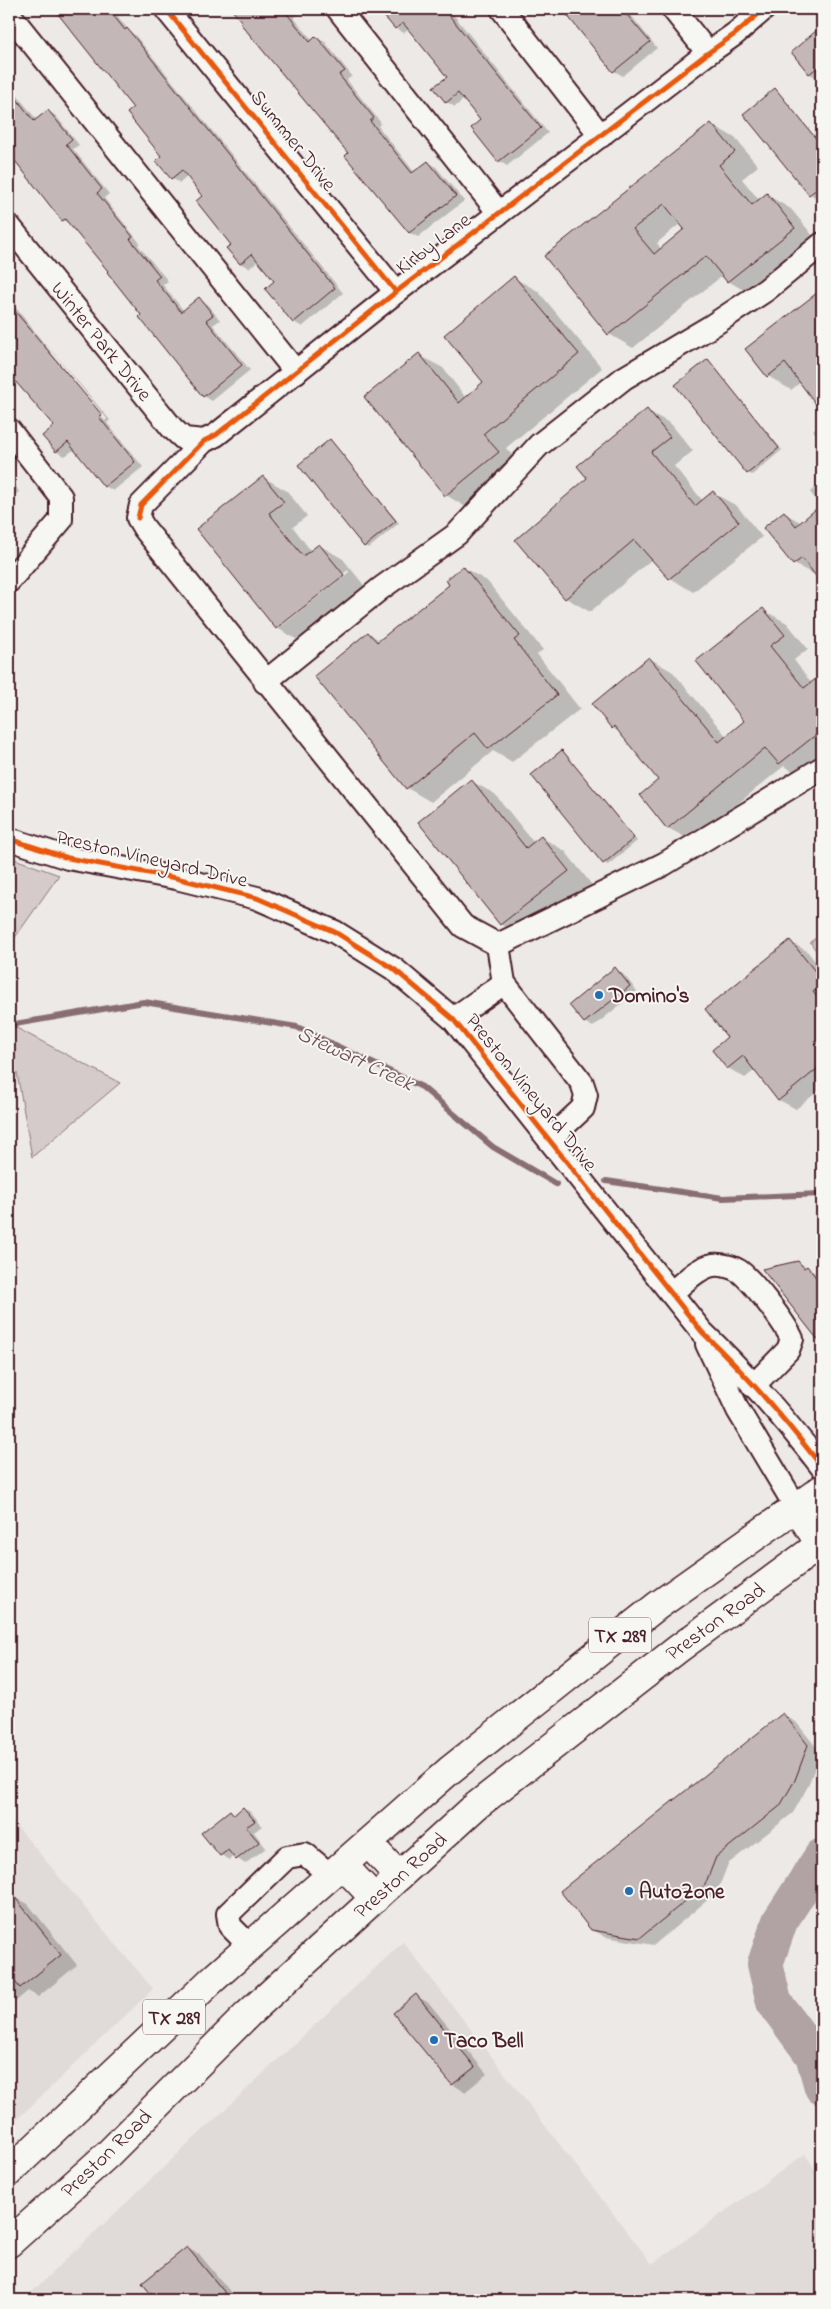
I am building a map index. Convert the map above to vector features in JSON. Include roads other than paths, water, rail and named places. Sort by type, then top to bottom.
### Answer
[{"type":"main road","name":"TX 289","points":[[9,2172],[214,1978],[450,1770],[546,1692],[657,1606],[822,1489]]},
{"type":"main road","points":[[796,1507],[821,1545]]},
{"type":"main road","name":"Preston Road","points":[[9,2243],[107,2155],[247,2015],[476,1806],[527,1764],[678,1649],[821,1545]]},
{"type":"main road","points":[[368,1843],[399,1876]]},
{"type":"main road","points":[[337,1870],[375,1899]]},
{"type":"street","name":"Summer Drive","points":[[166,9],[396,292]]},
{"type":"street","points":[[338,9],[500,213]]},
{"type":"street","points":[[502,9],[602,136]]},
{"type":"street","points":[[673,9],[708,53]]},
{"type":"street","name":"Kirby Lane","points":[[265,682],[144,528],[138,518],[141,505],[204,441],[216,436],[396,292],[735,34],[764,9]]},
{"type":"street","points":[[9,14],[296,372]]},
{"type":"street","name":"Winter Park Drive","points":[[9,226],[172,428],[184,439],[204,441]]},
{"type":"street","points":[[498,945],[463,926],[265,682],[380,589],[457,534],[539,445],[608,390],[644,365],[710,327],[766,290],[822,244]]},
{"type":"street","points":[[9,430],[62,497],[61,520],[9,581]]},
{"type":"street","points":[[498,945],[664,864],[822,768]]},
{"type":"street","name":"Preston Vineyard Drive","points":[[9,840],[68,858],[176,878],[257,898],[317,923],[369,952],[394,969],[453,1019],[702,1332],[739,1368],[753,1386],[779,1412],[822,1467]]},
{"type":"street","points":[[498,945],[504,983],[582,1083],[586,1095],[583,1108],[550,1139]]},
{"type":"street","points":[[453,1019],[504,983]]},
{"type":"street","points":[[671,1293],[694,1274],[714,1265],[739,1271],[751,1283],[787,1328],[792,1339],[788,1350],[753,1386]]},
{"type":"street","name":"Preston Vineyard Drive","points":[[702,1332],[738,1410],[796,1507]]},
{"type":"street","points":[[250,1946],[230,1926],[228,1914],[287,1857],[305,1854],[337,1870]]},
{"type":"waterway","name":"Stewart Creek","points":[[9,1025],[144,1002],[297,1027],[422,1087],[493,1147],[556,1184]]},
{"type":"waterway","name":"Stewart Creek","points":[[606,1181],[723,1198],[822,1194]]},
{"type":"waterway","name":"Stewart Creek","points":[[822,1856],[780,1921],[765,1964],[774,2002],[813,2055],[822,2087]]},
{"type":"place","name":"Domino's","points":[[599,995]]},
{"type":"place","name":"AutoZone","points":[[629,1891]]},
{"type":"place","name":"Taco Bell","points":[[434,2040]]}]
